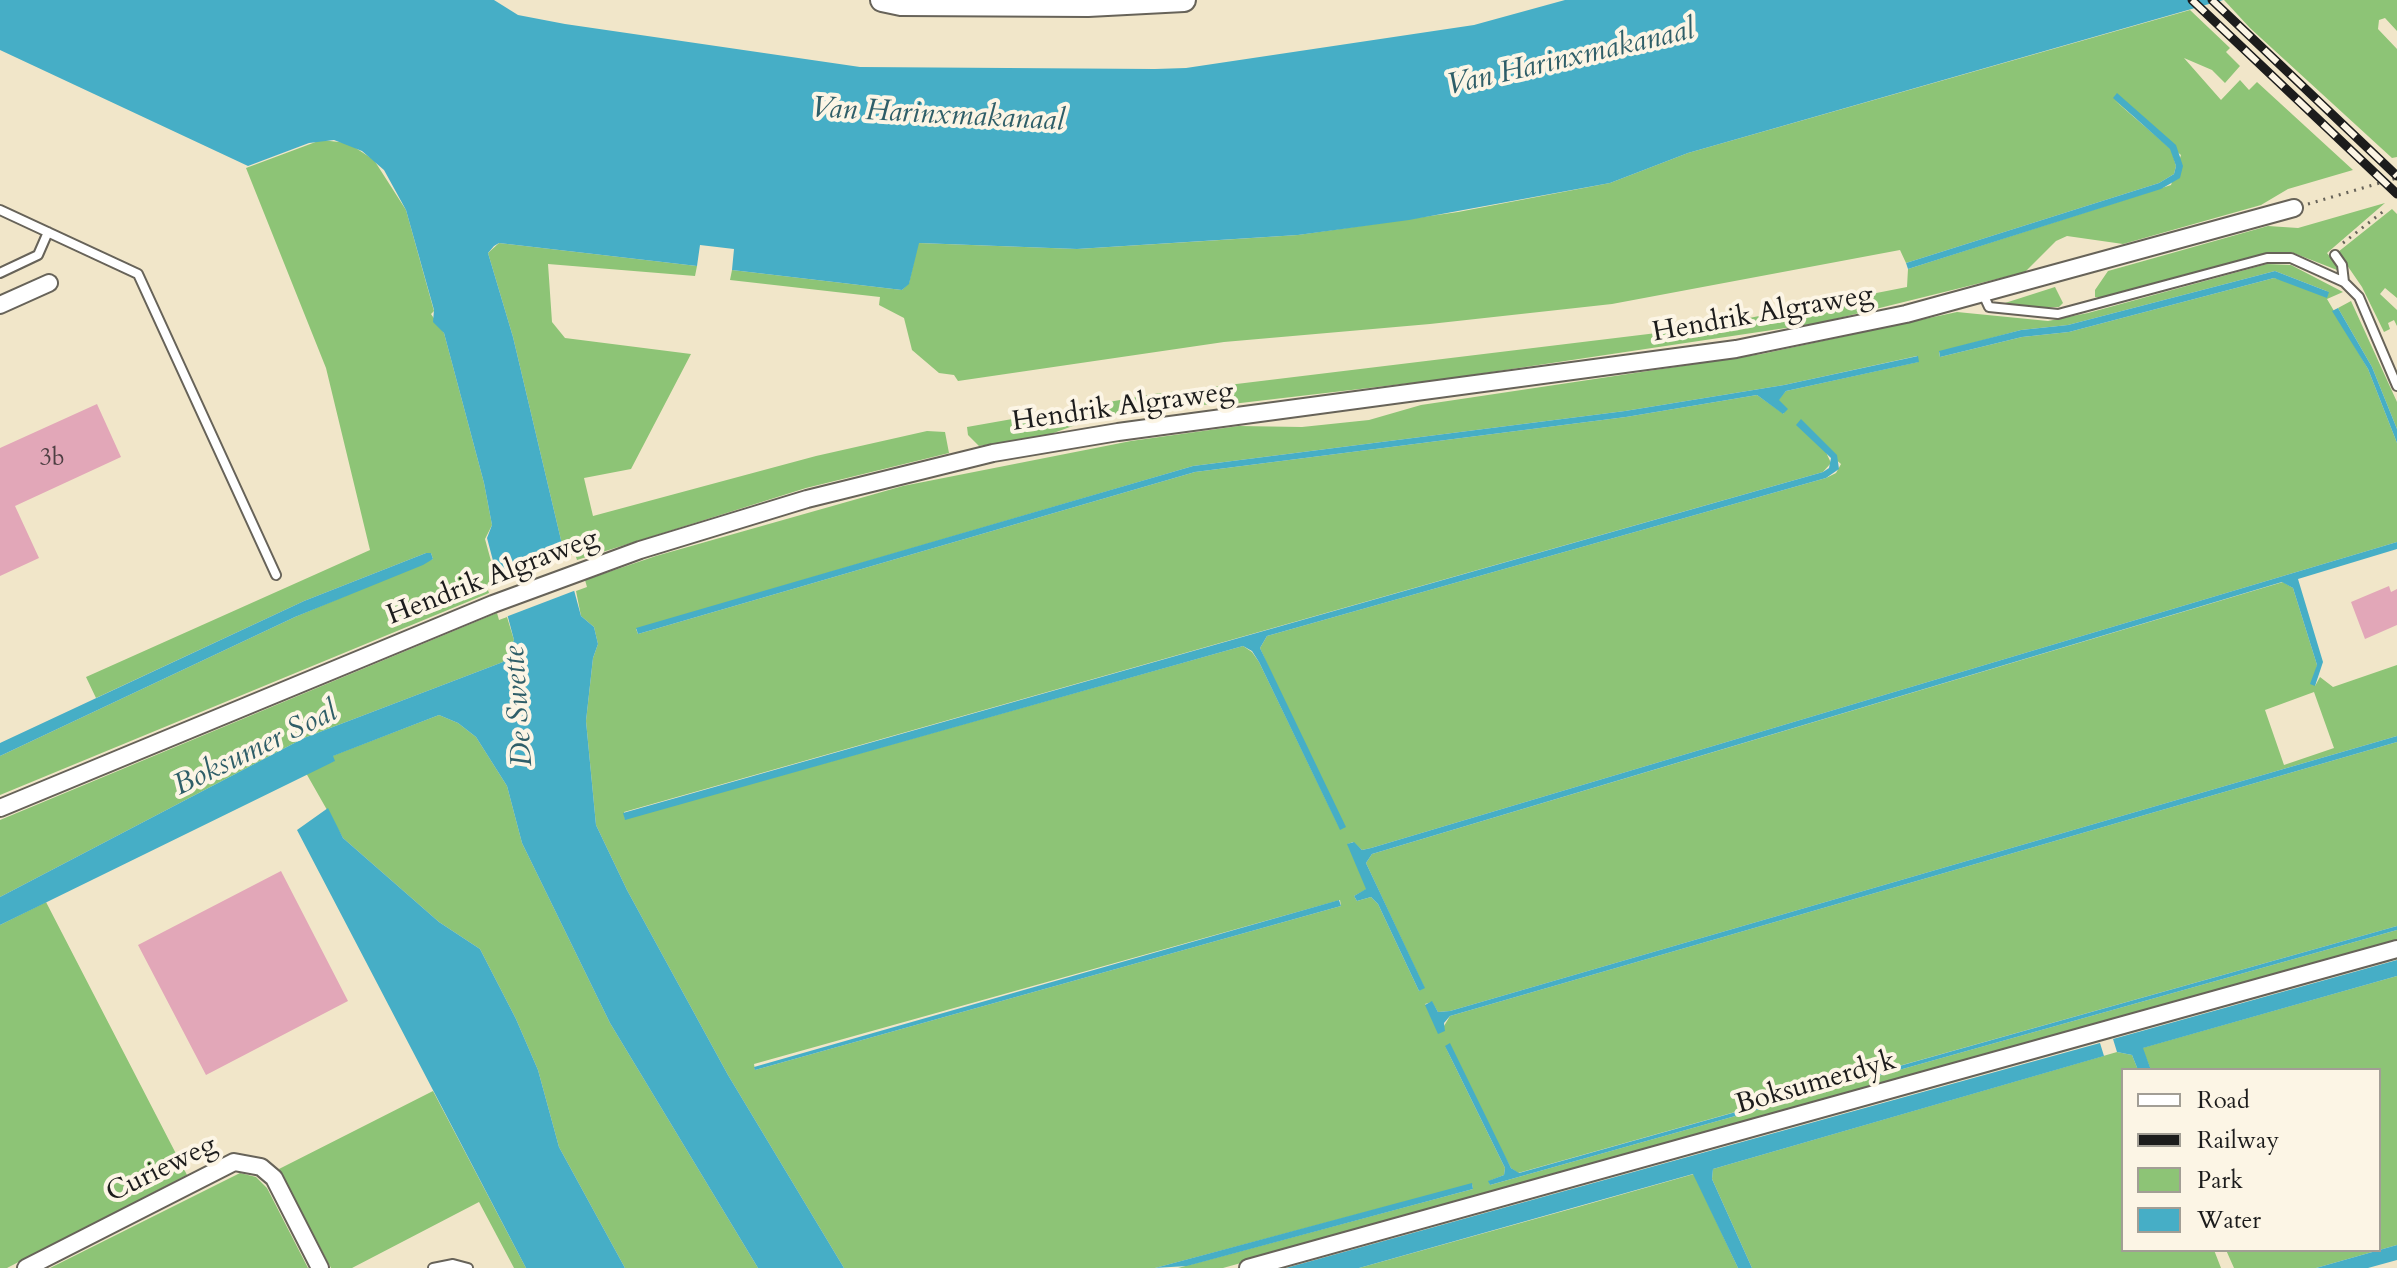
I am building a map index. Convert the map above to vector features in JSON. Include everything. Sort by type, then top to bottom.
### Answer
[{"type":"street","points":[[882,0],[901,4],[1088,5],[1184,0]]},
{"type":"street","name":"Hendrik Algraweg","points":[[0,808],[493,604],[581,571],[807,499],[993,453],[1118,432],[1736,349],[1983,294],[2294,208]]},
{"type":"street","points":[[0,305],[49,283]]},
{"type":"street","name":"Boksumerdyk","points":[[1248,1268],[2397,949]]},
{"type":"street","name":"Curieweg","points":[[26,1268],[234,1162],[261,1167],[274,1178],[320,1268]]},
{"type":"lane","points":[[0,210],[138,274],[276,575]]},
{"type":"lane","points":[[0,273],[38,255],[48,232]]},
{"type":"lane","points":[[2335,255],[2342,265],[2344,282]]},
{"type":"lane","points":[[1983,294],[1989,307],[2058,314],[2267,258],[2291,258],[2344,282],[2359,297],[2397,386]]},
{"type":"lane","points":[[433,1268],[453,1264],[468,1268]]},
{"type":"path","points":[[2294,208],[2397,178]]},
{"type":"path","points":[[2335,255],[2335,250],[2385,210]]},
{"type":"green space","points":[[2224,0],[2397,0],[2397,31],[2385,18],[2379,20],[2378,29],[2397,49],[2397,157],[2392,158],[2250,28]]},
{"type":"green space","points":[[2190,10],[2230,48],[2226,52],[2240,66],[2225,83],[2212,70],[2184,58],[2221,100],[2240,80],[2249,90],[2257,82],[2353,170],[2288,189],[2261,205],[2123,244],[2067,236],[2056,241],[2025,272],[1819,323],[1445,379],[1232,404],[1164,406],[1095,418],[1048,435],[979,446],[968,435],[967,427],[1154,394],[1698,328],[1907,287],[1908,269],[2171,185],[2181,155],[2113,99],[2171,149],[2176,166],[2174,174],[2159,183],[1906,263],[1900,250],[1612,304],[1224,342],[958,381],[954,375],[939,373],[912,350],[904,318],[879,305],[880,297],[730,280],[732,270],[902,290],[909,283],[918,243],[1077,249],[1298,235],[1458,212],[1610,183],[1688,153]]},
{"type":"green space","points":[[321,140],[348,143],[374,160],[406,210],[434,311],[431,314],[444,333],[484,483],[492,525],[485,539],[497,583],[487,587],[489,593],[0,795],[0,756],[295,617],[433,559],[431,553],[426,553],[304,601],[96,698],[86,677],[370,550],[326,368],[246,168]]},
{"type":"green space","points":[[2385,203],[2327,253],[2338,266],[2337,270],[2291,252],[2267,253],[2105,298],[2095,297],[2095,290],[2108,271],[2268,226],[2298,228]]},
{"type":"green space","points":[[2392,209],[2397,214],[2397,298],[2385,288],[2380,294],[2397,310],[2397,326],[2394,320],[2388,323],[2390,329],[2384,332],[2362,287],[2338,252]]},
{"type":"green space","points":[[499,243],[697,266],[695,276],[548,264],[552,322],[565,338],[691,354],[631,469],[584,478],[593,516],[816,456],[927,431],[945,432],[949,453],[806,488],[577,560],[575,554],[565,557],[513,337],[488,253]]},
{"type":"green space","points":[[2267,264],[2291,265],[2343,292],[2327,299],[2368,369],[2397,443],[2397,542],[1371,848],[1362,850],[1353,842],[1348,844],[1367,889],[1354,896],[1357,901],[1371,897],[1378,904],[1419,991],[1424,987],[1366,863],[1372,854],[2283,582],[2293,588],[2317,665],[2315,686],[2320,677],[2333,687],[2397,665],[2397,736],[1450,1011],[1438,1012],[1432,1002],[1425,1004],[1444,1026],[1450,1016],[2397,742],[2397,926],[1518,1173],[1511,1168],[1445,1046],[1505,1168],[1504,1175],[1489,1181],[1490,1185],[2397,930],[2397,942],[1223,1268],[1178,1268],[1473,1189],[1472,1184],[1155,1268],[844,1268],[728,1075],[627,890],[596,825],[586,721],[593,658],[598,644],[594,627],[581,616],[576,591],[587,587],[585,580],[656,556],[903,486],[1131,441],[1239,426],[1302,427],[1369,420],[1421,405],[1762,354],[1957,312],[2048,321]],"holes":[[[2275,271],[2329,292],[2274,278],[2069,332],[2022,337],[1940,357],[1939,352],[2021,330],[2068,325]],[[1917,356],[1918,362],[1786,391],[1778,400],[1784,414],[1757,395],[1626,417],[1195,472],[638,634],[636,629],[1193,466],[1625,411],[1784,385]],[[1825,450],[1841,464],[1836,473],[1826,478],[1267,636],[1260,648],[1340,829],[1259,662],[1243,646],[625,819],[624,812],[1823,472],[1831,463]],[[2314,692],[2334,748],[2284,765],[2265,710]],[[1340,900],[1341,906],[755,1070],[754,1064]]]},
{"type":"green space","points":[[2055,287],[2063,303],[2059,307],[2031,308],[2005,303]]},
{"type":"green space","points":[[2351,301],[2397,402],[2397,429],[2372,367],[2338,308]]},
{"type":"green space","points":[[497,613],[499,620],[507,617],[514,640],[503,662],[304,738],[0,897],[0,820]]},
{"type":"green space","points":[[439,715],[458,723],[476,737],[507,786],[522,843],[610,1023],[758,1268],[625,1268],[559,1147],[538,1070],[480,949],[439,922],[343,838],[306,773],[334,761],[332,756]]},
{"type":"green space","points":[[46,902],[187,1175],[7,1268],[0,1268],[0,925]]},
{"type":"green space","points":[[2397,976],[2397,1245],[2381,1250],[2381,1068],[2150,1068],[2142,1048]]},
{"type":"green space","points":[[2117,1052],[2132,1055],[2137,1068],[2121,1068],[2121,1252],[2215,1252],[2221,1268],[1752,1268],[1712,1179],[1713,1169]]},
{"type":"green space","points":[[433,1091],[526,1268],[514,1268],[479,1202],[352,1268],[331,1268],[279,1169]]},
{"type":"green space","points":[[240,1173],[256,1177],[267,1188],[308,1268],[50,1268]]},
{"type":"green space","points":[[1694,1174],[1738,1268],[1359,1268],[1578,1207]]},
{"type":"green space","points":[[2227,1252],[2372,1252],[2316,1268],[2234,1268]]},
{"type":"water","points":[[0,0],[494,0],[518,15],[565,24],[860,67],[1155,69],[1186,68],[1474,25],[1565,0],[2223,0],[1688,153],[1610,183],[1409,220],[1298,235],[1077,249],[919,243],[909,284],[902,290],[732,270],[734,249],[700,245],[697,266],[499,243],[494,246],[488,253],[513,337],[565,557],[581,616],[594,627],[598,644],[593,658],[586,721],[596,825],[627,890],[728,1075],[844,1268],[758,1268],[610,1023],[522,843],[507,786],[476,737],[458,723],[439,715],[333,756],[335,761],[0,925],[0,897],[304,738],[503,662],[514,640],[487,538],[492,525],[484,483],[444,333],[433,322],[434,310],[406,210],[384,170],[362,151],[334,140],[309,143],[248,166],[0,50]]},
{"type":"water","points":[[2117,93],[2176,145],[2183,166],[2180,178],[2161,189],[1908,269],[1906,263],[2159,183],[2174,174],[2176,166],[2170,149],[2113,98]]},
{"type":"water","points":[[2275,271],[2329,292],[2327,298],[2274,278],[2069,332],[2022,337],[1940,357],[1939,351],[2021,330],[2068,325]]},
{"type":"water","points":[[2338,308],[2372,367],[2397,429],[2397,443],[2368,369],[2332,311]]},
{"type":"water","points":[[1918,356],[1919,362],[1786,391],[1779,400],[1788,409],[1783,414],[1757,395],[1626,417],[1195,472],[638,634],[636,628],[1193,466],[1625,411],[1784,385]]},
{"type":"water","points":[[1801,419],[1837,455],[1839,469],[1826,478],[1267,636],[1260,648],[1346,827],[1340,830],[1259,662],[1252,651],[1243,646],[625,820],[623,813],[1823,472],[1829,468],[1831,458],[1796,425]]},
{"type":"water","points":[[2397,542],[2397,549],[2298,579],[2323,662],[2315,686],[2310,684],[2317,665],[2293,588],[2282,582],[1372,854],[1366,863],[1425,988],[1419,991],[1378,904],[1371,897],[1357,901],[1354,896],[1366,889],[1347,844],[1354,842],[1362,850],[1371,848]]},
{"type":"water","points":[[431,553],[433,559],[423,565],[295,617],[0,756],[0,743],[304,601]]},
{"type":"water","points":[[2397,736],[2397,742],[1450,1016],[1444,1023],[1445,1031],[1438,1034],[1425,1005],[1432,1001],[1438,1012],[1450,1011]]},
{"type":"water","points":[[328,808],[343,838],[439,922],[480,949],[538,1070],[559,1147],[625,1268],[526,1268],[297,830]]},
{"type":"water","points":[[1339,900],[1341,906],[755,1070],[754,1067]]},
{"type":"water","points":[[2397,926],[2397,930],[1490,1185],[1488,1181],[1504,1175],[1505,1168],[1445,1046],[1450,1043],[1511,1168],[1519,1173]]},
{"type":"water","points":[[2397,960],[2397,976],[2143,1048],[2150,1068],[2137,1068],[2132,1055],[2117,1052],[2113,1039]]},
{"type":"water","points":[[2100,1043],[2104,1056],[1713,1169],[1712,1179],[1752,1268],[1738,1268],[1693,1174],[1359,1268],[1286,1268]]},
{"type":"water","points":[[1472,1183],[1473,1189],[1187,1266],[1155,1268]]},
{"type":"water","points":[[2397,1245],[2397,1260],[2368,1268],[2316,1268],[2381,1252]]},
{"type":"pier","points":[[569,556],[579,589],[503,618],[495,584]]},
{"type":"building","points":[[97,404],[121,457],[15,506],[39,558],[0,576],[0,448]]},
{"type":"building","points":[[2389,586],[2391,592],[2397,589],[2397,625],[2365,639],[2351,602]]},
{"type":"building","points":[[281,871],[348,1001],[206,1075],[138,945]]},
{"type":"railway","points":[[2192,0],[2397,194]]},
{"type":"railway","points":[[2212,0],[2397,176]]},
{"type":"water label","name":"Van Harinxmakanaal","points":[[1571,59]]},
{"type":"water label","name":"Van Harinxmakanaal","points":[[938,116]]},
{"type":"water label","name":"De Swette","points":[[520,706]]},
{"type":"water label","name":"Boksumer Soal","points":[[256,750]]}]
